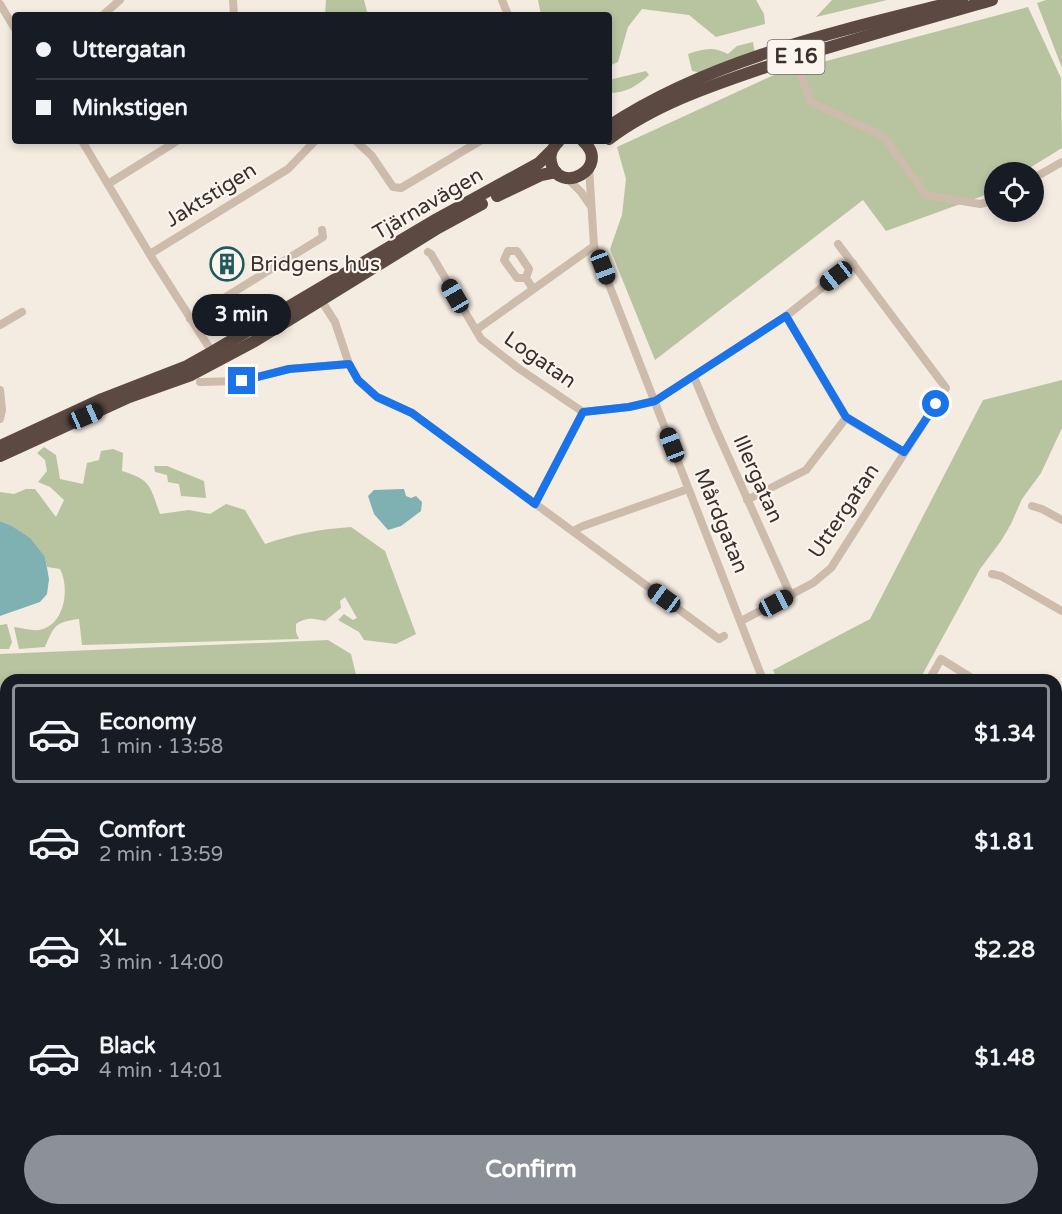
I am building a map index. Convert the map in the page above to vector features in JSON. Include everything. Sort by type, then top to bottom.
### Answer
[{"type":"highway","name":"E 16","points":[[612,124],[666,93],[707,75],[825,35],[962,0]]},
{"type":"highway","name":"E 16","points":[[612,137],[628,126],[709,86],[829,46],[992,0]]},
{"type":"highway","points":[[586,144],[589,147],[590,163]]},
{"type":"highway","name":"E 16","points":[[561,175],[582,175],[605,144]]},
{"type":"highway","points":[[554,145],[550,160],[561,175]]},
{"type":"highway","name":"Tjärnavägen","points":[[0,446],[102,399],[187,366],[436,219],[539,163],[554,145]]},
{"type":"highway","name":"Tjärnavägen","points":[[0,456],[129,397],[191,375],[255,341],[438,228],[506,191],[541,175],[561,175]]},
{"type":"street","points":[[106,12],[120,0]]},
{"type":"street","points":[[0,4],[12,24]]},
{"type":"street","points":[[794,58],[811,102],[883,136],[926,195],[984,203]]},
{"type":"street","points":[[84,144],[190,320],[212,352]]},
{"type":"street","points":[[108,184],[172,144]]},
{"type":"street","name":"Jaktstigen","points":[[150,254],[288,169],[312,144]]},
{"type":"street","points":[[359,144],[372,156],[393,187],[401,188],[475,144]]},
{"type":"street","points":[[1044,172],[1062,162]]},
{"type":"street","name":"Mårdgatan","points":[[590,163],[594,246],[761,674]]},
{"type":"street","points":[[561,175],[581,192],[591,206]]},
{"type":"street","points":[[190,320],[323,237],[322,230]]},
{"type":"street","name":"Uttergatan","points":[[741,621],[813,583],[831,568],[946,388],[838,244]]},
{"type":"street","points":[[476,330],[594,246]]},
{"type":"street","name":"Logatan","points":[[428,252],[481,339],[518,369],[583,412],[629,407],[655,401],[786,316],[853,263]]},
{"type":"street","points":[[526,278],[533,289]]},
{"type":"street","points":[[321,300],[335,322],[349,364],[358,380],[377,397],[412,413],[718,639],[724,636]]},
{"type":"street","points":[[0,325],[22,312]]},
{"type":"street","points":[[786,316],[846,417],[904,452]]},
{"type":"street","points":[[200,382],[242,381],[289,369],[349,364]]},
{"type":"street","name":"Illergatan","points":[[694,377],[790,596]]},
{"type":"street","points":[[0,390],[2,410],[0,419]]},
{"type":"street","points":[[535,504],[583,412]]},
{"type":"street","points":[[747,500],[807,470],[846,417]]},
{"type":"street","points":[[573,531],[688,489]]},
{"type":"street","points":[[1032,506],[1062,520]]},
{"type":"street","points":[[992,574],[1001,576],[1062,611]]},
{"type":"street","points":[[932,674],[941,659],[965,674]]},
{"type":"green space","points":[[326,0],[364,0],[367,12],[325,12]]},
{"type":"green space","points":[[538,0],[756,0],[764,14],[765,24],[716,37],[689,15],[642,9],[628,27],[618,62],[612,65],[612,12],[540,12]]},
{"type":"green space","points":[[832,0],[887,0],[816,17]]},
{"type":"green space","points":[[1046,0],[1062,0],[1062,68],[1037,3]]},
{"type":"green space","points":[[1028,7],[1061,78],[1062,148],[1039,162],[984,162],[984,195],[886,231],[863,200],[655,360],[610,249],[622,215],[626,179],[617,147],[774,75]]},
{"type":"green space","points":[[753,42],[755,54],[702,73],[692,71],[688,54],[708,49],[728,54],[737,46]]},
{"type":"green space","points":[[646,71],[649,75],[636,86],[621,92],[612,93],[612,79]]},
{"type":"green space","points":[[1062,380],[1062,428],[1041,473],[1022,499],[1001,541],[980,569],[923,674],[775,674],[773,670],[870,619],[983,400]]},
{"type":"green space","points":[[44,447],[56,455],[60,479],[83,484],[87,463],[99,460],[101,451],[113,449],[123,453],[122,471],[145,481],[160,514],[189,510],[210,514],[226,504],[245,510],[265,544],[286,537],[351,527],[385,551],[416,634],[396,644],[364,640],[359,632],[338,620],[344,614],[353,620],[357,618],[345,597],[340,601],[341,608],[325,621],[310,619],[296,624],[299,639],[82,645],[79,619],[56,626],[45,647],[19,649],[14,627],[39,630],[48,627],[60,614],[65,596],[65,586],[60,569],[47,567],[45,557],[10,525],[0,521],[0,492],[14,494],[26,489],[35,489],[56,517],[64,500],[50,487],[38,482],[47,471],[45,460],[37,453]]},
{"type":"green space","points":[[154,466],[167,466],[204,481],[206,498],[181,496],[179,484],[168,482],[167,475],[155,472]]},
{"type":"green space","points":[[7,624],[12,642],[9,649],[0,649],[0,625]]},
{"type":"green space","points":[[328,640],[351,654],[356,674],[0,674],[0,654]]},
{"type":"water","points":[[404,489],[406,496],[411,498],[416,496],[422,502],[421,511],[401,526],[388,530],[374,514],[368,496],[374,490]]},
{"type":"water","points":[[0,521],[30,538],[45,557],[49,579],[47,594],[40,602],[0,616]]},
{"type":"place","name":"Bridgens hus","points":[[227,264]]},
{"type":"route","points":[[242,381],[289,369],[349,364],[358,380],[377,397],[412,413],[535,504],[583,412],[629,407],[655,401],[786,316],[846,417],[904,452],[936,404]]}]
